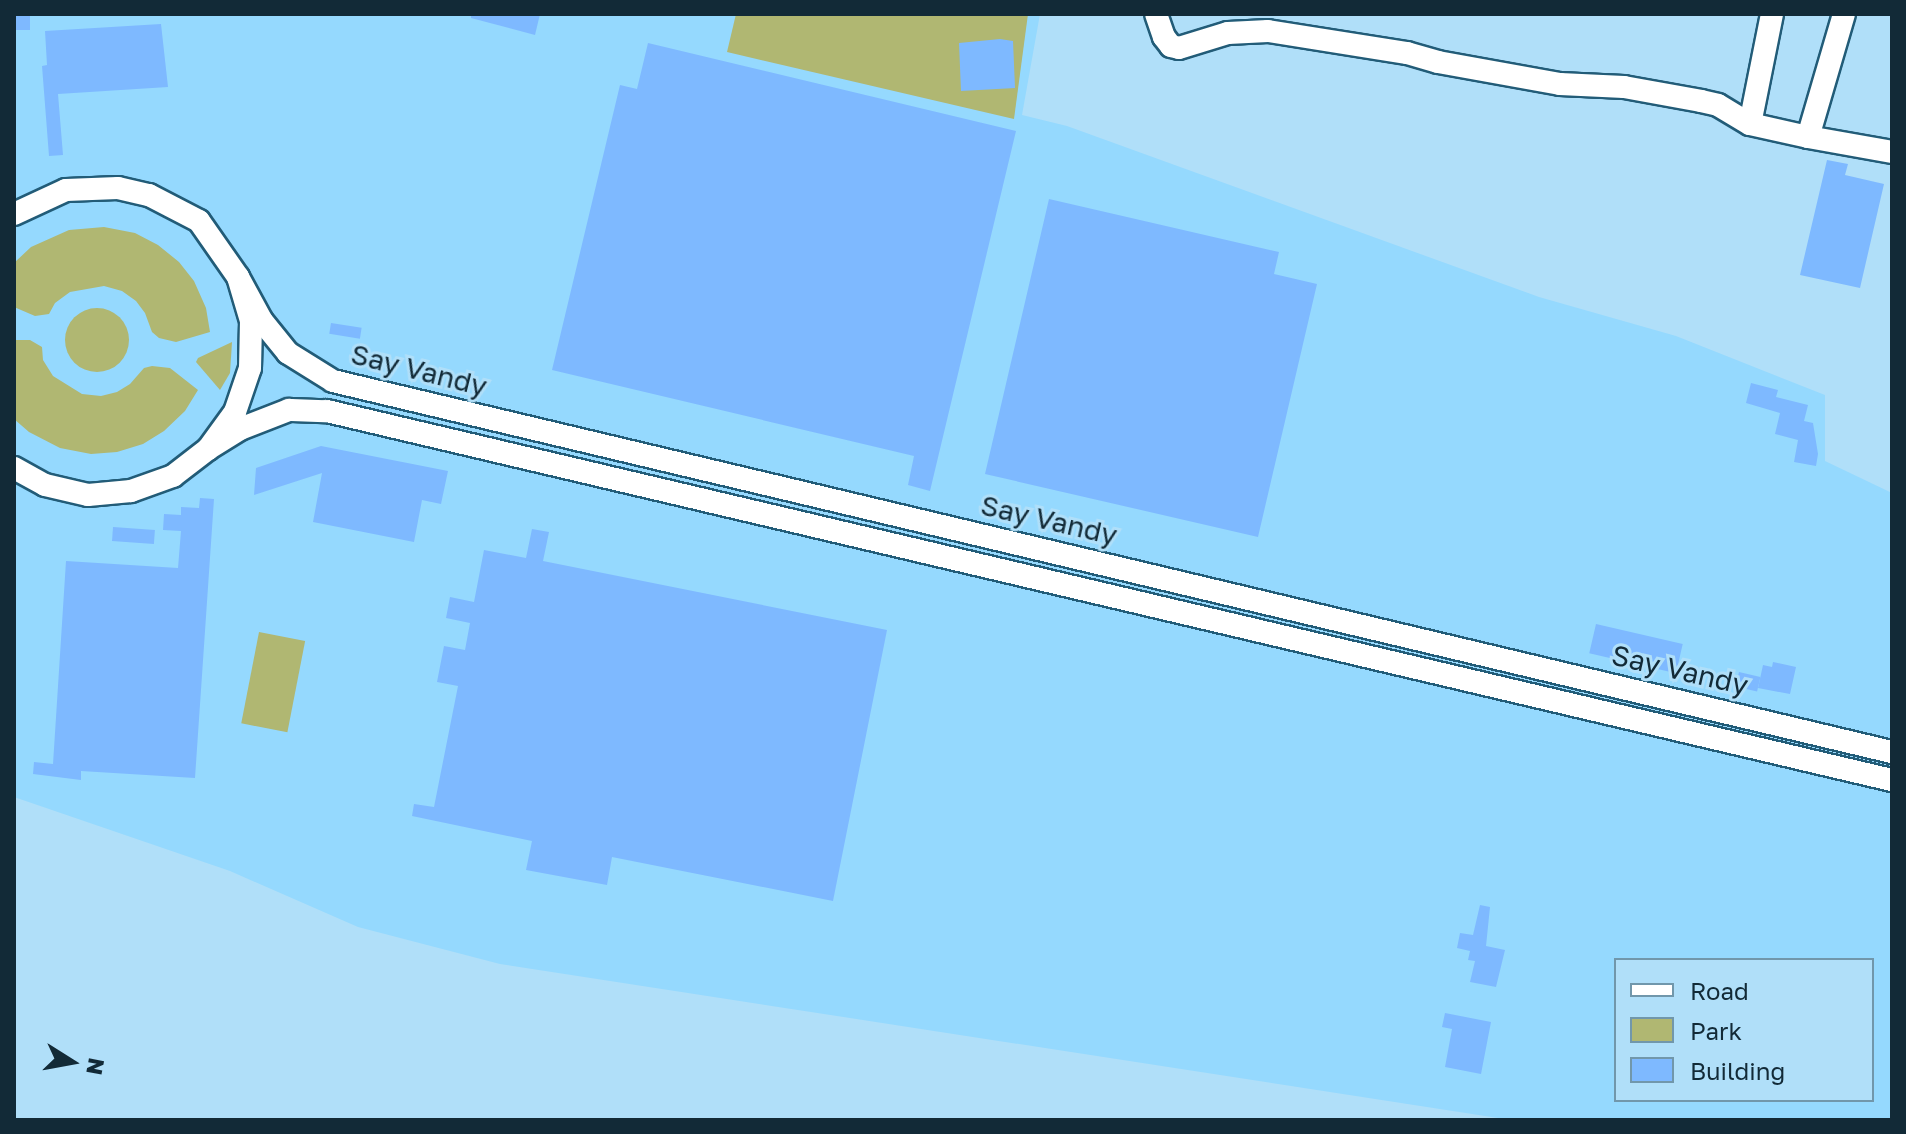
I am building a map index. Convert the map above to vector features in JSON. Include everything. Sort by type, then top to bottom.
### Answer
[{"type":"street","points":[[1156,14],[1164,37],[1171,46],[1179,48],[1228,33],[1268,31],[1407,53],[1438,62],[1560,84],[1624,87],[1701,101],[1718,105],[1750,124],[1892,152]]},
{"type":"street","points":[[1750,124],[1772,14]]},
{"type":"street","points":[[1808,137],[1844,14]]},
{"type":"street","points":[[14,214],[66,190],[118,188],[149,195],[199,221],[238,277],[251,321],[250,368],[235,412],[208,449],[173,476],[131,491],[88,495],[45,485],[14,468]]},
{"type":"street","name":"Say Vandy","points":[[238,277],[262,321],[288,353],[333,381],[1892,752]]},
{"type":"street","name":"Say Vandy","points":[[208,449],[240,429],[289,410],[327,411],[1892,780]]},
{"type":"shaded area","points":[[14,14],[1040,14],[1022,115],[1067,126],[1539,297],[1676,336],[1825,395],[1825,461],[1892,493],[1892,1120],[1511,1120],[500,964],[358,927],[230,871],[14,797]]},
{"type":"green space","points":[[736,14],[1028,14],[1014,119],[727,52]]},
{"type":"green space","points":[[104,227],[135,233],[158,245],[179,262],[194,281],[206,308],[210,332],[176,342],[159,338],[152,332],[145,313],[136,301],[122,291],[104,286],[70,292],[55,303],[49,314],[35,316],[14,307],[14,263],[31,247],[69,230]]},
{"type":"green space","points":[[91,308],[103,308],[120,317],[127,328],[127,352],[120,363],[103,372],[91,372],[79,367],[70,358],[65,346],[65,334],[70,322],[79,313]]},
{"type":"green space","points":[[14,340],[30,340],[42,347],[43,360],[53,376],[82,394],[101,396],[117,392],[130,384],[144,368],[152,366],[170,368],[198,390],[185,411],[164,431],[143,444],[117,452],[91,454],[60,448],[29,432],[14,419]]},
{"type":"green space","points":[[232,342],[230,373],[220,390],[196,362],[198,358]]},
{"type":"green space","points":[[259,632],[305,641],[287,732],[241,723]]},
{"type":"building","points":[[14,14],[30,14],[30,30],[14,30]]},
{"type":"building","points":[[471,14],[540,14],[535,35],[471,18]]},
{"type":"building","points":[[161,24],[168,87],[58,94],[63,155],[49,156],[42,66],[47,65],[45,31]]},
{"type":"building","points":[[1000,39],[1013,41],[1015,88],[961,91],[959,43]]},
{"type":"building","points":[[648,43],[1016,131],[930,491],[908,485],[914,456],[552,370],[620,85],[637,89]]},
{"type":"building","points":[[1827,160],[1848,164],[1845,175],[1884,184],[1860,288],[1800,275]]},
{"type":"building","points":[[1049,199],[1279,252],[1274,274],[1317,284],[1258,537],[985,474]]},
{"type":"building","points":[[331,323],[362,328],[360,339],[329,334]]},
{"type":"building","points":[[1751,383],[1778,390],[1776,397],[1808,405],[1804,421],[1813,423],[1818,454],[1816,466],[1794,462],[1798,440],[1775,434],[1780,413],[1746,403]]},
{"type":"building","points":[[321,446],[448,471],[441,504],[422,500],[414,542],[313,522],[322,473],[254,495],[256,468]]},
{"type":"building","points":[[200,498],[214,499],[195,778],[81,771],[81,780],[33,774],[34,762],[53,764],[66,561],[178,568],[181,531],[163,530],[164,514],[181,515],[181,507],[199,508]]},
{"type":"building","points":[[113,527],[155,530],[154,544],[112,541]]},
{"type":"building","points":[[532,529],[549,532],[543,561],[887,630],[833,901],[612,857],[607,885],[526,870],[532,841],[412,816],[414,804],[434,807],[458,686],[437,682],[444,646],[465,650],[470,623],[446,618],[450,597],[474,602],[484,550],[526,558]]},
{"type":"building","points":[[1596,624],[1683,644],[1676,673],[1589,653]]},
{"type":"building","points":[[1773,662],[1796,667],[1790,694],[1758,688],[1763,665],[1772,667]]},
{"type":"building","points":[[1739,672],[1760,677],[1757,692],[1736,687]]},
{"type":"building","points":[[1480,905],[1490,907],[1486,946],[1505,950],[1496,987],[1470,982],[1475,961],[1468,960],[1470,951],[1457,948],[1460,933],[1473,935]]},
{"type":"building","points":[[1445,1013],[1491,1022],[1481,1074],[1445,1067],[1452,1029],[1442,1027]]}]
